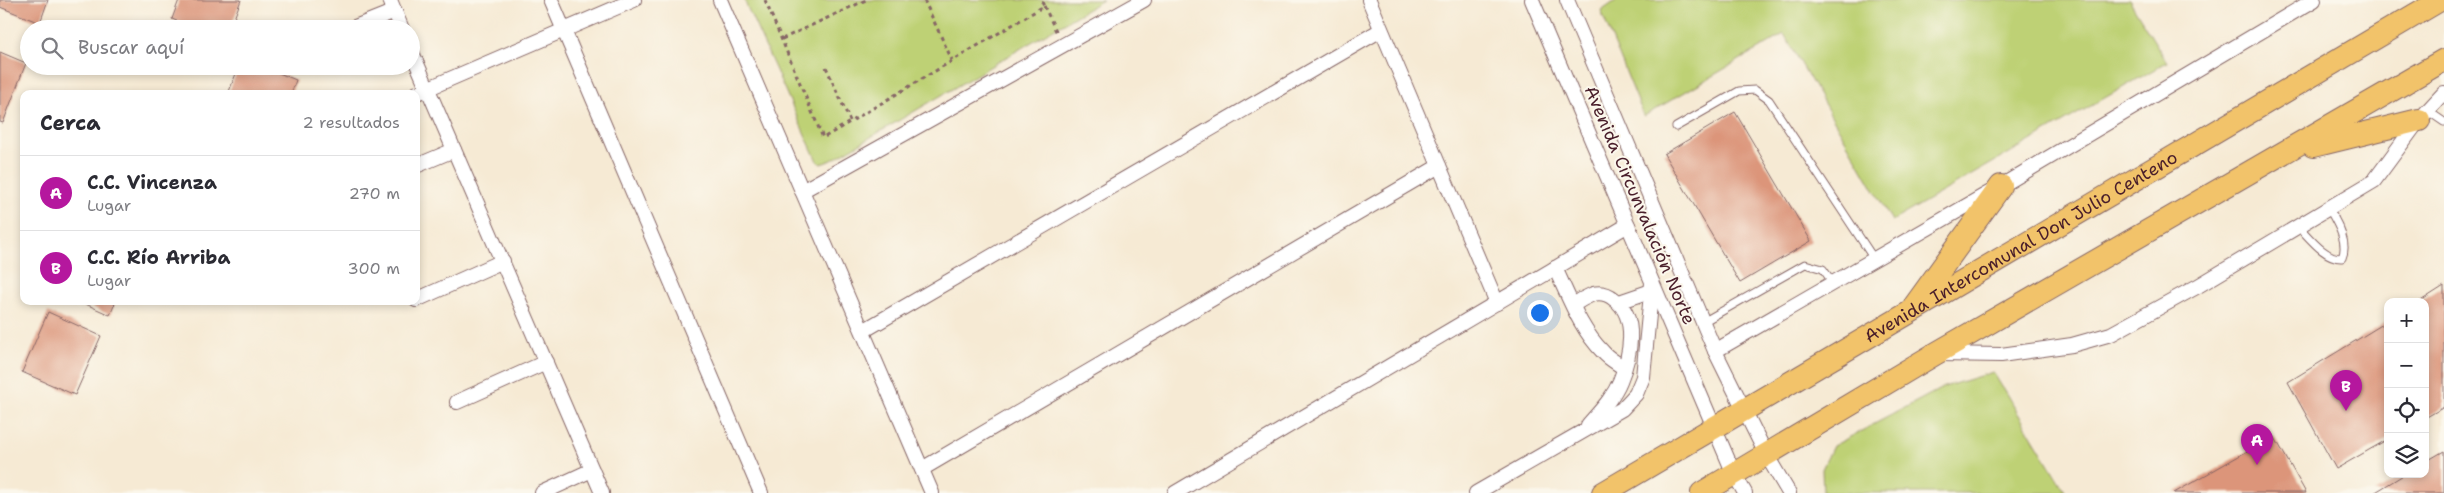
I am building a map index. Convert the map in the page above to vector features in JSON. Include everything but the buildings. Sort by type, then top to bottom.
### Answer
[{"type":"main road","name":"Avenida Intercomunal Don Julio Centeno","points":[[1603,493],[1744,408],[2440,0]]},
{"type":"main road","points":[[1702,493],[1740,484],[1767,456],[1935,354],[2290,151],[2444,60]]},
{"type":"main road","points":[[2290,151],[2423,115]]},
{"type":"main road","points":[[1910,312],[2001,186]]},
{"type":"street","points":[[551,0],[761,493]]},
{"type":"street","points":[[422,91],[634,0]]},
{"type":"street","points":[[720,0],[932,493]]},
{"type":"street","points":[[802,191],[1144,0]]},
{"type":"street","points":[[1369,0],[1497,303]]},
{"type":"street","name":"Avenida Circunvalación Norte","points":[[1532,0],[1652,285],[1740,484]]},
{"type":"street","name":"Avenida Circunvalación Norte","points":[[1567,0],[1715,351],[1767,456],[1789,493]]},
{"type":"street","points":[[1715,351],[2001,186],[2314,0]]},
{"type":"street","points":[[366,20],[392,5],[398,20]]},
{"type":"street","points":[[863,331],[1381,30]]},
{"type":"street","points":[[418,75],[422,91],[454,150],[602,493]]},
{"type":"street","points":[[1935,354],[2001,355],[2072,344],[2111,334],[2198,286],[2374,181],[2423,115],[2444,93]]},
{"type":"street","points":[[420,164],[454,150]]},
{"type":"street","points":[[922,469],[1438,166]]},
{"type":"street","points":[[1175,493],[1628,225]]},
{"type":"street","points":[[420,298],[502,261]]},
{"type":"street","points":[[1555,268],[1582,325],[1598,346],[1624,368]]},
{"type":"street","points":[[1618,302],[1652,285]]},
{"type":"street","points":[[1476,493],[1622,409],[1636,394],[1643,377],[1652,285]]},
{"type":"street","points":[[1573,306],[1594,294],[1603,293],[1618,302],[1630,323],[1630,337],[1624,368],[1611,398],[1581,433]]},
{"type":"street","points":[[457,402],[546,362]]},
{"type":"street","points":[[542,493],[592,470]]},
{"type":"lane","points":[[1676,127],[1739,91],[1755,90],[1770,100],[1874,260]]},
{"type":"lane","points":[[2423,115],[2444,122]]},
{"type":"lane","points":[[2298,226],[2329,255],[2335,258],[2342,258],[2345,250],[2342,238],[2329,209]]},
{"type":"lane","points":[[1703,322],[1805,264],[1823,269],[1833,283]]},
{"type":"path","points":[[765,0],[823,138],[1044,6]]},
{"type":"path","points":[[782,39],[866,0]]},
{"type":"path","points":[[924,0],[952,60]]},
{"type":"path","points":[[1042,0],[1063,45]]},
{"type":"path","points":[[826,67],[850,121]]},
{"type":"green space","points":[[744,0],[1103,0],[832,160],[821,164],[817,161]]},
{"type":"green space","points":[[1617,0],[2129,0],[2167,62],[1892,221],[1784,34],[1644,116],[1601,11]]},
{"type":"green space","points":[[1993,372],[2066,493],[1823,493],[1822,469],[1833,446],[1944,387]]},
{"type":"place","name":"C.C. Río Arriba","points":[[2346,411]]},
{"type":"place","name":"C.C. Vincenza","points":[[2257,465]]}]
